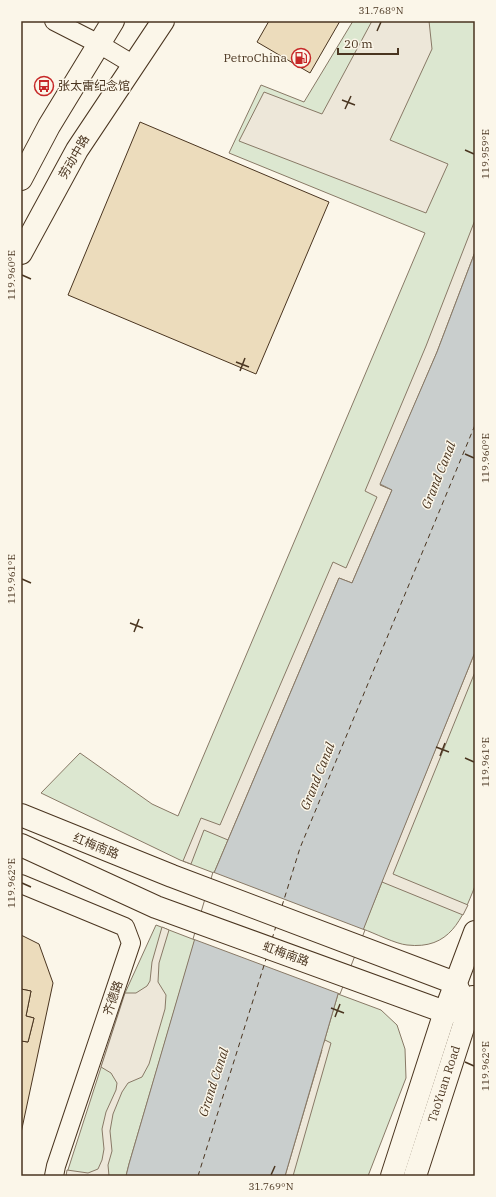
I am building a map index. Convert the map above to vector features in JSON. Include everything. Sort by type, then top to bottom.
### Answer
[{"type":"street","points":[[54,21],[99,44],[134,65]]},
{"type":"street","points":[[21,179],[49,126],[113,21]]},
{"type":"street","name":"劳动中路","points":[[21,253],[76,150],[163,21]]},
{"type":"street","name":"红梅南路","points":[[21,815],[172,876],[455,983]]},
{"type":"street","name":"虹梅南路","points":[[21,845],[156,907],[444,1012]]},
{"type":"street","name":"齐德路","points":[[21,884],[125,927],[131,943],[56,1166],[54,1176]]},
{"type":"street","points":[[392,1176],[444,1012],[475,932]]},
{"type":"street","points":[[444,1012],[473,1004],[455,983]]},
{"type":"street","name":"TaoYuan Road","points":[[415,1176],[473,1004]]},
{"type":"green space","points":[[353,21],[475,21],[475,252],[437,352],[380,485],[392,490],[352,583],[339,578],[214,873],[180,860],[41,793],[80,753],[152,804],[178,816],[425,233],[229,153],[261,85],[304,102]]},
{"type":"green space","points":[[475,652],[475,886],[459,920],[452,930],[444,937],[434,943],[422,945],[402,944],[363,929]]},
{"type":"green space","points":[[156,925],[195,940],[126,1176],[66,1176],[125,993]]},
{"type":"green space","points":[[338,994],[381,1010],[397,1025],[405,1049],[406,1078],[368,1176],[285,1176]]},
{"type":"shaded area","points":[[372,21],[429,21],[432,49],[390,140],[448,164],[426,213],[239,141],[264,92],[322,114]]},
{"type":"shaded area","points":[[475,220],[475,252],[437,352],[380,485],[392,490],[352,583],[339,578],[228,840],[204,830],[191,864],[183,861],[201,818],[220,825],[333,562],[346,568],[377,497],[365,491],[426,346]]},
{"type":"shaded area","points":[[475,652],[475,672],[393,874],[468,905],[463,915],[382,882],[383,878],[371,874],[308,1037],[323,1044],[325,1040],[331,1043],[293,1176],[285,1176],[322,1050],[306,1043],[299,1059],[283,1052],[298,1014],[307,1018],[357,887],[348,883],[362,846],[379,853],[374,867],[386,871]]},
{"type":"shaded area","points":[[162,927],[169,930],[159,963],[158,982],[166,995],[165,1009],[149,1064],[142,1077],[128,1083],[122,1092],[113,1114],[110,1131],[112,1151],[108,1165],[109,1176],[66,1176],[67,1170],[88,1173],[98,1169],[102,1160],[104,1149],[102,1129],[106,1112],[116,1090],[117,1083],[111,1073],[101,1067],[125,993],[136,993],[147,986],[150,981],[152,962]]},
{"type":"water","name":"Grand Canal","points":[[475,252],[475,652],[338,994],[285,1176],[126,1176],[214,873],[339,578],[352,583],[392,490],[380,484],[437,352]]},
{"type":"pier","points":[[213,872],[365,930],[340,994],[193,939]]},
{"type":"building","name":"PetroChina","points":[[269,21],[340,21],[310,73],[257,42]]},
{"type":"building","points":[[140,122],[329,202],[256,374],[68,295]]},
{"type":"building","points":[[21,935],[39,944],[53,983],[21,1133],[21,1041],[28,1042],[34,1018],[26,1016],[31,991],[21,989]]},
{"type":"building","points":[[21,989],[31,991],[26,1016],[34,1018],[28,1042],[21,1041]]},
{"type":"ferry route","points":[[282,906],[300,848],[475,425]]},
{"type":"ferry route","points":[[272,939],[276,926]]},
{"type":"ferry route","points":[[198,1176],[266,959]]},
{"type":"place","name":"PetroChina","points":[[301,58]]},
{"type":"place","name":"张太雷纪念馆","points":[[44,86]]}]
